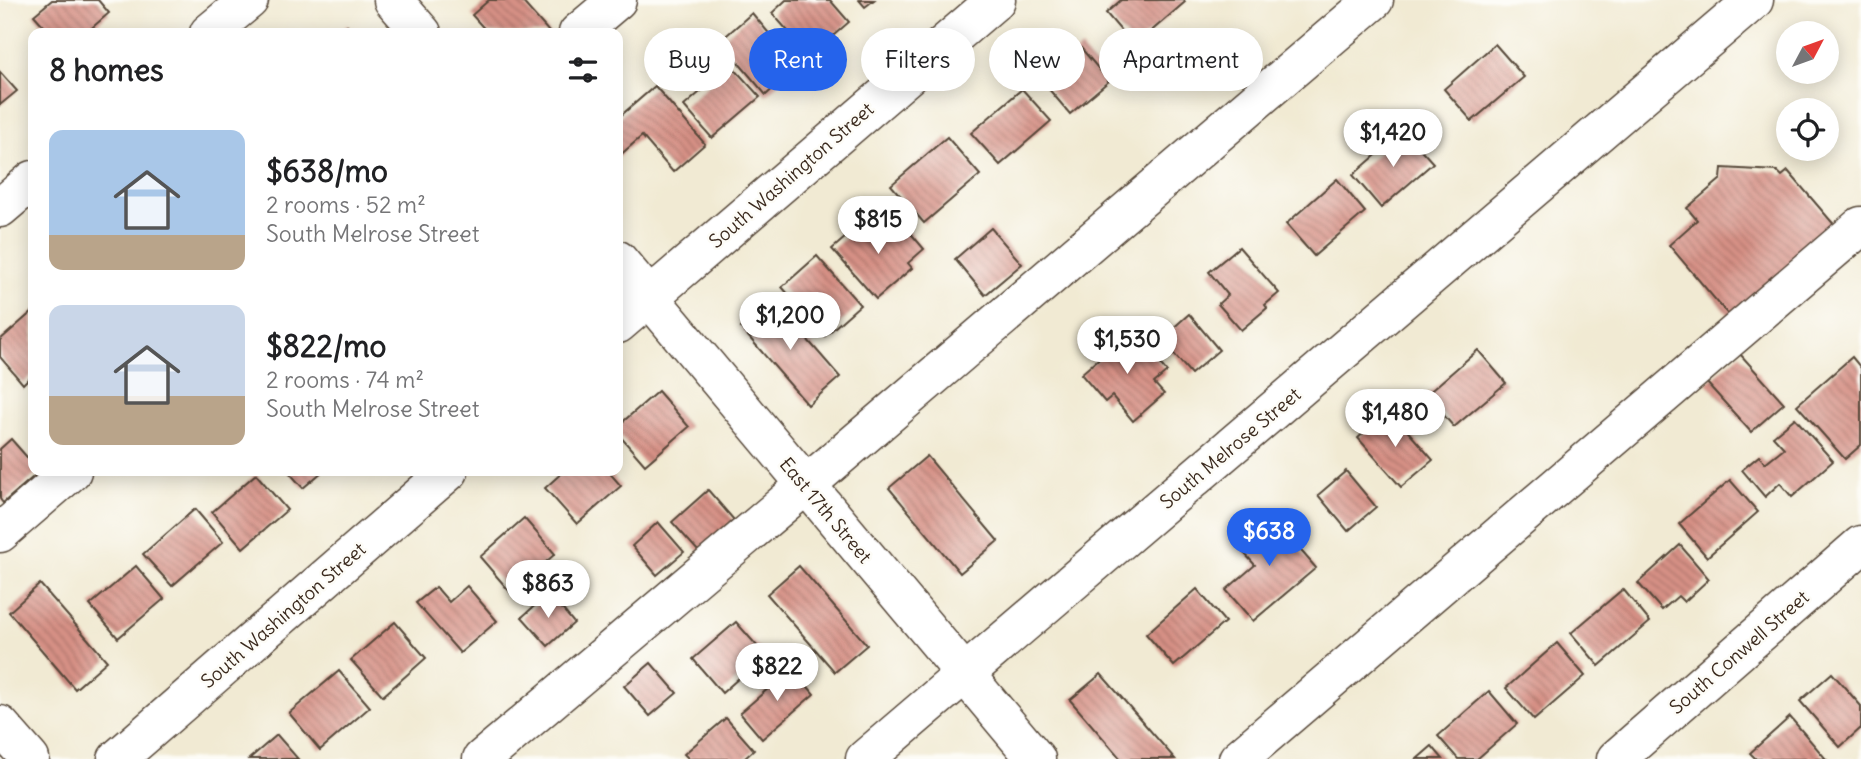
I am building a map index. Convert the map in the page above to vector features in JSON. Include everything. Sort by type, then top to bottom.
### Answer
[{"type":"street","points":[[215,28],[248,0]]},
{"type":"street","points":[[393,0],[418,28]]},
{"type":"street","points":[[584,28],[617,0]]},
{"type":"street","name":"South Washington Street","points":[[623,319],[996,0]]},
{"type":"street","points":[[482,759],[1374,0]]},
{"type":"street","name":"South Melrose Street","points":[[865,759],[1754,0]]},
{"type":"street","points":[[0,208],[28,184]]},
{"type":"street","points":[[1238,759],[1861,226]]},
{"type":"street","name":"East 17th Street","points":[[623,266],[1036,759]]},
{"type":"street","points":[[0,533],[66,476]]},
{"type":"street","name":"South Washington Street","points":[[117,759],[443,476]]},
{"type":"street","name":"South Conwell Street","points":[[1616,759],[1861,545]]},
{"type":"street","points":[[0,725],[30,759]]},
{"type":"building","points":[[52,0],[98,0],[109,13],[92,28],[46,28],[34,15]]},
{"type":"building","points":[[489,0],[521,0],[546,28],[484,28],[472,15]]},
{"type":"building","points":[[786,0],[830,0],[849,22],[842,28],[785,28],[772,13]]},
{"type":"building","points":[[859,0],[874,0],[865,7]]},
{"type":"building","points":[[1121,0],[1185,2],[1155,28],[1119,28],[1106,13]]},
{"type":"building","points":[[752,13],[764,28],[749,28],[749,75],[735,59],[735,28]]},
{"type":"building","points":[[1495,44],[1524,77],[1472,121],[1444,89]]},
{"type":"building","points":[[1085,53],[1099,69],[1099,89],[1070,114],[1050,91],[1085,91]]},
{"type":"building","points":[[735,69],[749,85],[749,91],[755,91],[760,97],[712,138],[684,106],[701,91],[735,91]]},
{"type":"building","points":[[0,72],[17,91],[0,105]]},
{"type":"building","points":[[649,91],[659,91],[705,144],[673,172],[642,136],[623,153],[623,114]]},
{"type":"building","points":[[1020,91],[1024,91],[1051,121],[1000,165],[971,133]]},
{"type":"building","points":[[1404,131],[1433,163],[1381,208],[1353,175]]},
{"type":"building","points":[[947,137],[980,175],[924,223],[891,185]]},
{"type":"building","points":[[1722,168],[1777,171],[1782,176],[1788,171],[1836,227],[1731,318],[1669,245],[1697,220],[1687,208],[1721,179]]},
{"type":"building","points":[[1337,179],[1365,212],[1314,256],[1286,224]]},
{"type":"building","points":[[868,218],[885,238],[902,223],[924,249],[908,263],[912,268],[876,299],[832,249]]},
{"type":"building","points":[[991,228],[1022,264],[985,295],[955,259]]},
{"type":"building","points":[[1239,247],[1279,293],[1265,305],[1267,308],[1241,330],[1218,304],[1228,295],[1209,272]]},
{"type":"building","points":[[817,256],[860,305],[825,336],[782,287]]},
{"type":"building","points":[[773,300],[840,377],[808,405],[741,328]]},
{"type":"building","points":[[1189,314],[1219,350],[1191,374],[1161,339]]},
{"type":"building","points":[[28,315],[28,379],[23,384],[0,357],[0,340]]},
{"type":"building","points":[[1132,330],[1167,372],[1154,383],[1164,394],[1133,421],[1112,396],[1105,402],[1081,374]]},
{"type":"building","points":[[1478,350],[1506,383],[1454,427],[1426,395]]},
{"type":"building","points":[[1740,354],[1784,403],[1751,432],[1707,383]]},
{"type":"building","points":[[1852,357],[1861,368],[1861,445],[1845,459],[1797,405]]},
{"type":"building","points":[[658,391],[689,427],[645,465],[623,440],[623,422]]},
{"type":"building","points":[[1389,410],[1433,460],[1401,487],[1358,438]]},
{"type":"building","points":[[1795,418],[1833,461],[1792,497],[1780,483],[1765,497],[1742,470],[1759,456],[1765,463],[1784,448],[1773,436]]},
{"type":"building","points":[[11,439],[28,458],[28,476],[34,476],[3,503],[0,499],[0,449]]},
{"type":"building","points":[[927,456],[998,541],[960,573],[889,488]]},
{"type":"building","points":[[1346,471],[1376,507],[1348,531],[1318,495]]},
{"type":"building","points":[[254,476],[258,476],[287,510],[243,548],[212,512]]},
{"type":"building","points":[[292,476],[317,476],[303,488]]},
{"type":"building","points":[[558,476],[612,476],[621,486],[577,524],[545,488]]},
{"type":"building","points":[[1730,480],[1758,512],[1707,557],[1679,524]]},
{"type":"building","points":[[708,490],[734,520],[699,552],[672,522]]},
{"type":"building","points":[[195,509],[223,542],[172,586],[143,554]]},
{"type":"building","points":[[1270,515],[1316,568],[1253,621],[1226,590],[1255,565],[1236,544]]},
{"type":"building","points":[[524,518],[555,554],[511,593],[480,557]]},
{"type":"building","points":[[658,522],[684,552],[657,575],[632,546]]},
{"type":"building","points":[[1680,545],[1709,579],[1684,602],[1678,596],[1662,610],[1638,583]]},
{"type":"building","points":[[136,566],[164,599],[118,638],[90,605]]},
{"type":"building","points":[[799,566],[867,645],[835,672],[767,594]]},
{"type":"building","points":[[40,584],[107,661],[75,689],[9,612]]},
{"type":"building","points":[[467,586],[497,621],[460,653],[416,603],[436,587],[449,602]]},
{"type":"building","points":[[1197,589],[1225,622],[1174,666],[1146,634]]},
{"type":"building","points":[[1623,589],[1650,622],[1599,666],[1571,633]]},
{"type":"building","points":[[549,593],[574,623],[548,646],[522,617]]},
{"type":"building","points":[[395,622],[426,658],[383,696],[351,660]]},
{"type":"building","points":[[736,622],[765,655],[722,693],[693,659]]},
{"type":"building","points":[[1557,643],[1585,676],[1534,720],[1506,688]]},
{"type":"building","points":[[651,663],[677,693],[650,716],[624,686]]},
{"type":"building","points":[[792,668],[814,694],[762,739],[740,713]]},
{"type":"building","points":[[339,671],[370,707],[320,750],[289,713]]},
{"type":"building","points":[[1832,673],[1861,706],[1861,728],[1840,747],[1800,701]]},
{"type":"building","points":[[1101,674],[1175,759],[1121,759],[1070,700]]},
{"type":"building","points":[[1489,691],[1517,724],[1477,759],[1458,759],[1438,736]]},
{"type":"building","points":[[1790,717],[1826,759],[1756,759],[1750,753]]},
{"type":"building","points":[[726,718],[754,750],[744,759],[689,759],[684,754]]},
{"type":"building","points":[[277,735],[298,759],[249,759]]},
{"type":"building","points":[[1432,746],[1443,759],[1417,759]]}]
